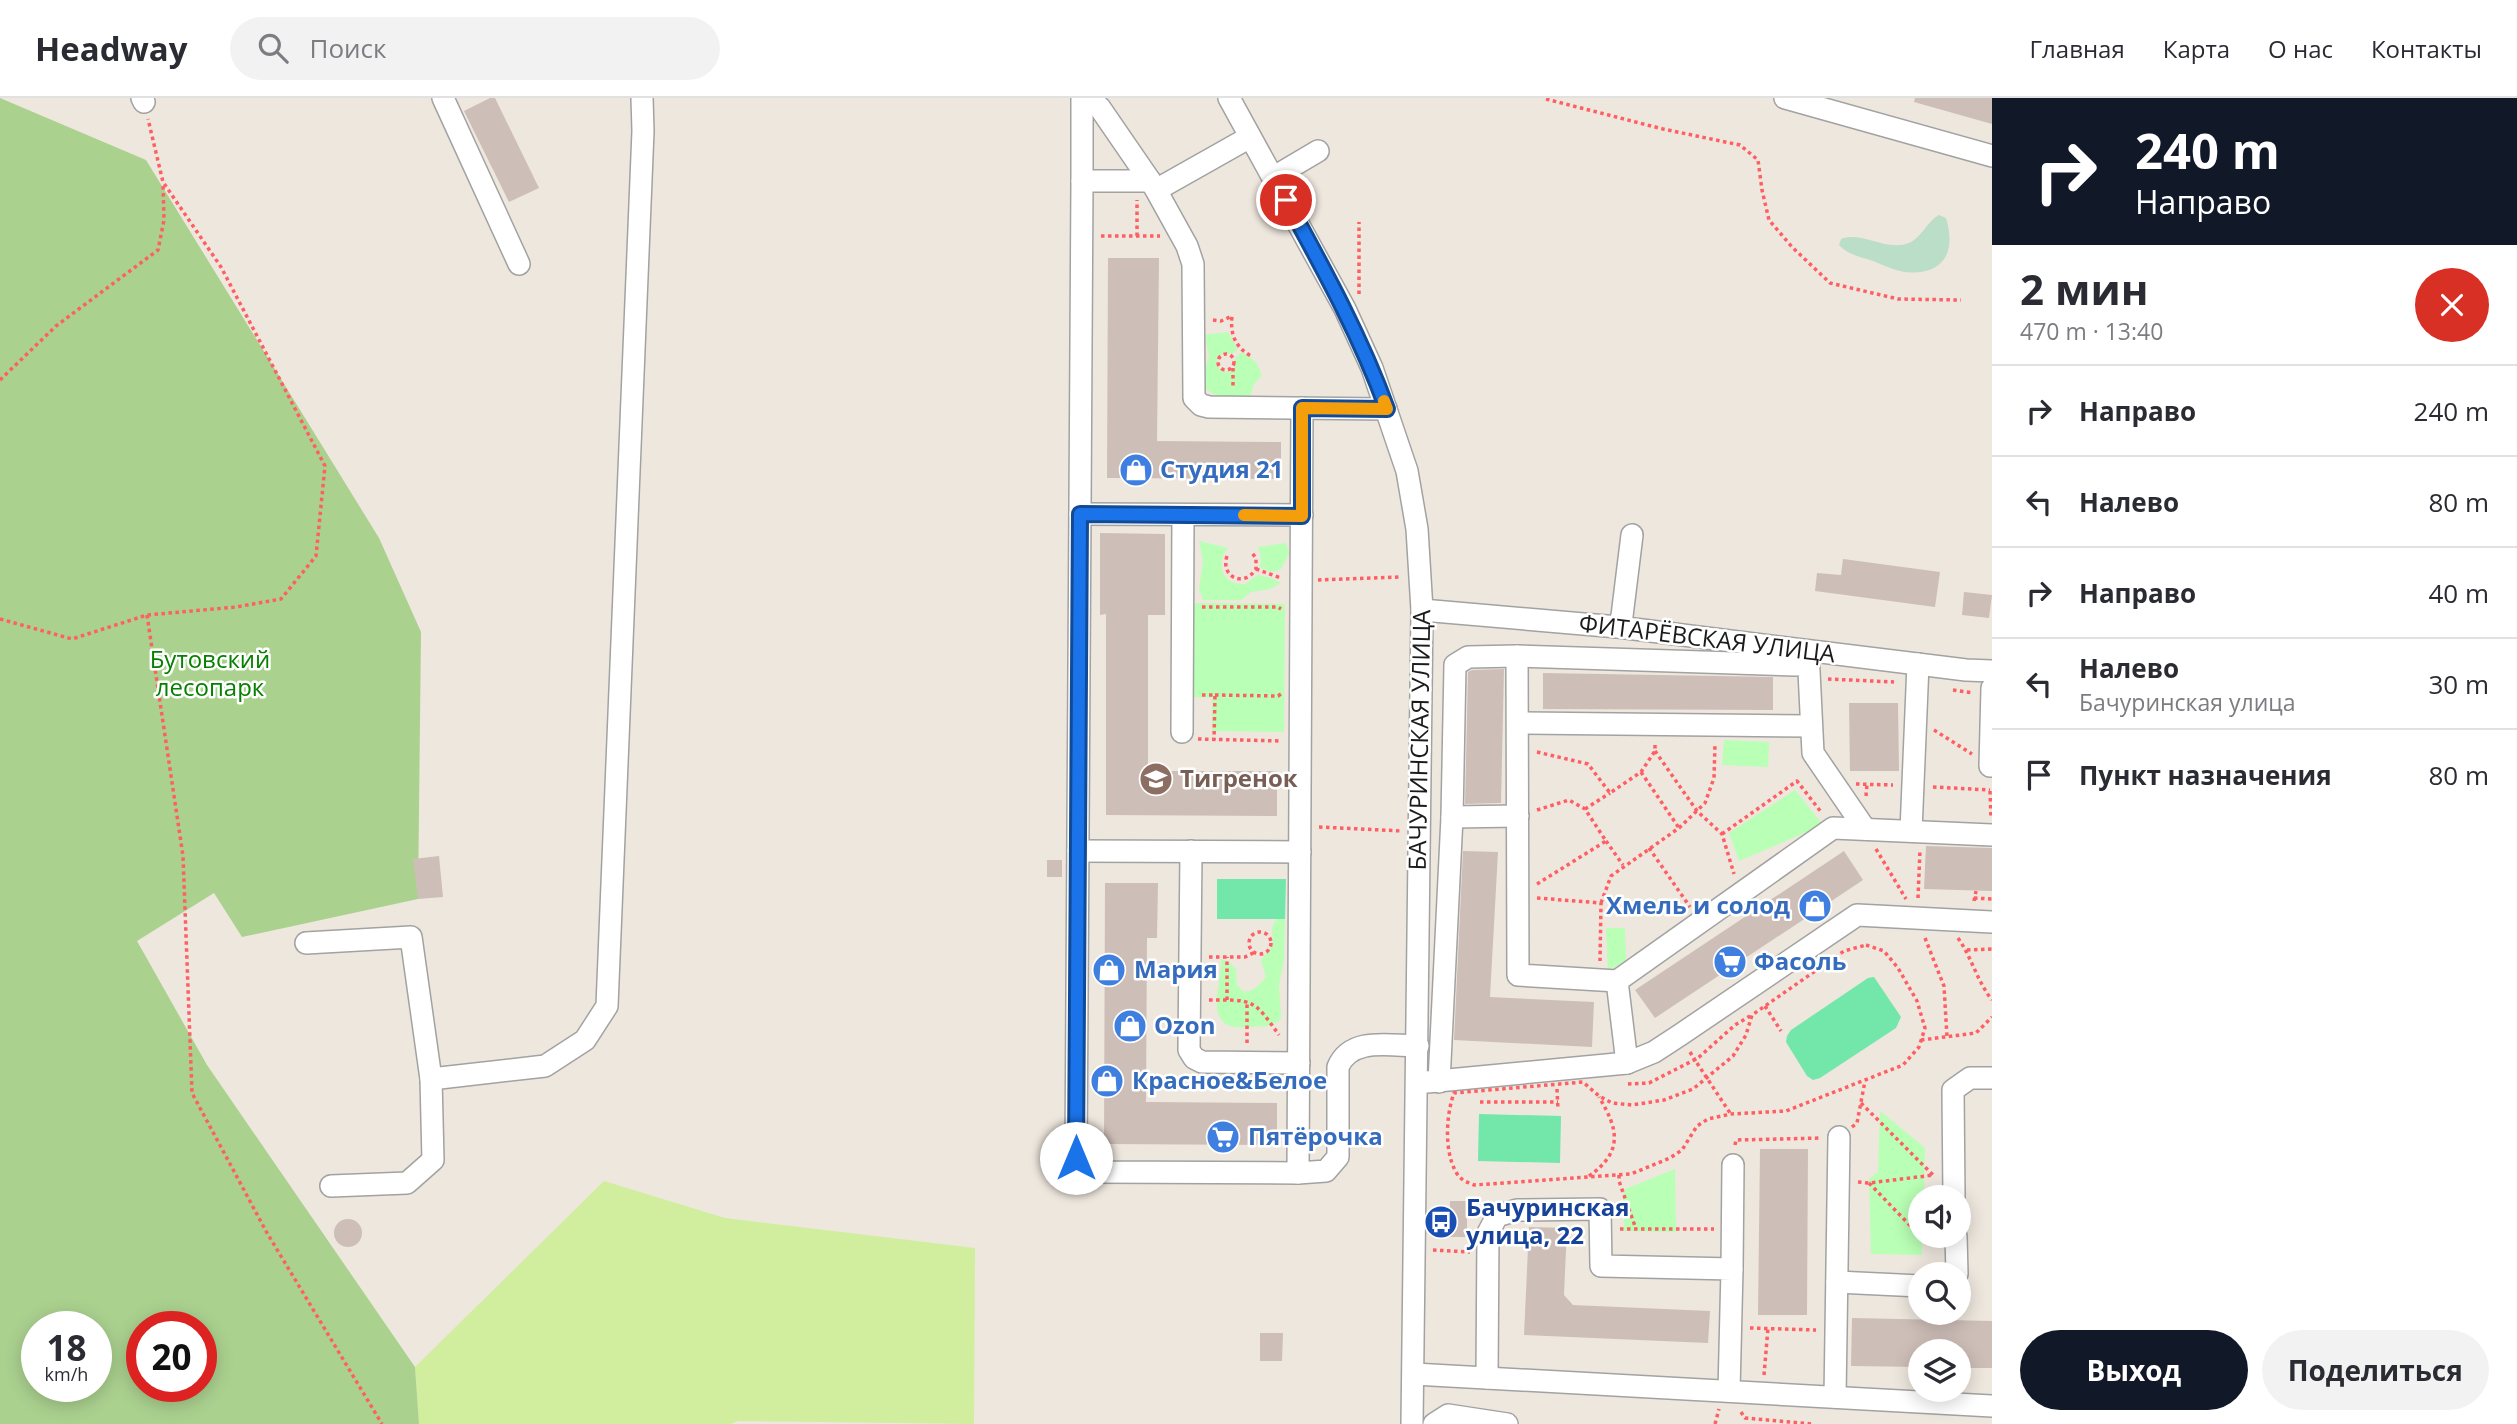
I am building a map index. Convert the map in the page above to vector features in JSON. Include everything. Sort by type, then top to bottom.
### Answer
[{"type":"street","points":[[443,98],[519,264]]},
{"type":"street","points":[[431,1079],[545,1066],[585,1040],[607,1006],[642,158],[642,98]]},
{"type":"street","points":[[1082,98],[1076,1158],[1079,1164],[1093,1171],[1326,1171],[1338,1157],[1338,1067],[1343,1057],[1360,1046],[1418,1046]]},
{"type":"street","points":[[1090,98],[1100,108],[1182,236],[1193,264],[1193,393],[1198,403],[1209,407],[1387,409]]},
{"type":"street","name":"БАЧУРИНСКАЯ УЛИЦА","points":[[1229,98],[1345,309],[1372,368],[1404,458],[1413,505],[1422,610],[1418,1046],[1429,1082],[1412,1424]]},
{"type":"street","points":[[1785,98],[1844,106],[1992,156]]},
{"type":"street","points":[[1082,181],[1148,184],[1250,137]]},
{"type":"street","points":[[1274,177],[1318,151]]},
{"type":"street","points":[[1298,1173],[1302,408]]},
{"type":"street","points":[[1080,514],[1302,516]]},
{"type":"street","points":[[1182,732],[1183,515]]},
{"type":"street","points":[[1618,627],[1633,535]]},
{"type":"street","name":"ФИТАРЁВСКАЯ УЛИЦА","points":[[1422,610],[1618,627],[1992,671]]},
{"type":"street","points":[[1808,651],[1795,665],[1517,656],[1468,657],[1455,665],[1452,817],[1429,1082],[1628,1063],[1654,1052],[1857,915],[1992,922]]},
{"type":"street","points":[[1808,651],[1813,753],[1865,829]]},
{"type":"street","points":[[1517,656],[1518,975],[1608,981],[1833,828],[1992,835]]},
{"type":"street","points":[[1916,831],[1915,728],[1918,664]]},
{"type":"street","points":[[1986,763],[1992,688]]},
{"type":"street","points":[[1518,723],[1811,726]]},
{"type":"street","points":[[1452,817],[1518,816]]},
{"type":"street","points":[[1078,851],[1300,852]]},
{"type":"street","points":[[1191,851],[1189,1050],[1194,1058],[1202,1062],[1299,1063]]},
{"type":"street","points":[[306,943],[411,937],[431,1079],[433,1160],[407,1183],[331,1186]]},
{"type":"street","points":[[1608,981],[1628,1063]]},
{"type":"street","points":[[1948,1185],[1943,1174],[1953,1090],[1970,1078],[1992,1078]]},
{"type":"street","points":[[1835,1397],[1839,1138]]},
{"type":"street","points":[[1733,1165],[1731,1327],[1734,1392]]},
{"type":"street","points":[[1487,1378],[1488,1233],[1497,1216],[1517,1210],[1600,1209],[1601,1266],[1732,1269]]},
{"type":"street","points":[[1837,1282],[1908,1285]]},
{"type":"street","points":[[1414,1374],[1992,1406]]},
{"type":"street","points":[[1434,1424],[1448,1415],[1507,1424]]},
{"type":"path","points":[[1546,99],[1663,129],[1740,145],[1758,160],[1769,220],[1791,247],[1830,283],[1898,299],[1961,300]]},
{"type":"path","points":[[0,380],[55,326],[158,250],[163,220],[163,182],[143,100]]},
{"type":"path","points":[[0,619],[72,639],[147,615],[236,607],[281,599],[316,556],[326,466],[221,267],[163,182]]},
{"type":"path","points":[[1137,236],[1148,184]]},
{"type":"path","points":[[1359,222],[1359,303]]},
{"type":"path","points":[[1081,236],[1182,236]]},
{"type":"path","points":[[1194,318],[1217,321],[1231,315],[1233,336],[1241,349],[1251,356]]},
{"type":"path","points":[[1232,357],[1241,349]]},
{"type":"path","points":[[1221,356],[1232,357],[1234,364],[1230,369],[1223,370],[1219,367],[1218,360],[1221,356]]},
{"type":"path","points":[[1227,556],[1225,567],[1231,577],[1248,578],[1256,569],[1256,558],[1252,553]]},
{"type":"path","points":[[1256,569],[1301,585],[1407,577]]},
{"type":"path","points":[[1197,611],[1202,607],[1278,607],[1282,612]]},
{"type":"path","points":[[147,615],[183,856],[192,1093],[267,1233],[382,1424]]},
{"type":"path","points":[[1196,691],[1199,695],[1278,696],[1282,691]]},
{"type":"path","points":[[1214,740],[1215,695]]},
{"type":"path","points":[[1653,724],[1656,751],[1697,811],[1722,834],[1740,893]]},
{"type":"path","points":[[1608,981],[1601,903],[1611,876],[1679,828],[1705,803],[1714,778],[1716,724]]},
{"type":"path","points":[[1915,728],[1932,729],[1986,763],[1992,835]]},
{"type":"path","points":[[1182,732],[1196,739],[1300,741]]},
{"type":"path","points":[[1517,747],[1588,765],[1610,793]]},
{"type":"path","points":[[1585,809],[1641,772],[1656,751]]},
{"type":"path","points":[[1641,772],[1679,828]]},
{"type":"path","points":[[1722,834],[1797,781],[1833,828]]},
{"type":"path","points":[[1518,816],[1569,800],[1585,809],[1623,865]]},
{"type":"path","points":[[1300,825],[1408,831]]},
{"type":"path","points":[[1865,829],[1917,918],[1944,986],[1947,1037]]},
{"type":"path","points":[[1916,831],[1917,918]]},
{"type":"path","points":[[1518,896],[1606,841]]},
{"type":"path","points":[[1649,848],[1699,921]]},
{"type":"path","points":[[1518,896],[1601,903]]},
{"type":"path","points":[[1974,898],[1992,899]]},
{"type":"path","points":[[1190,956],[1245,957],[1255,952],[1262,954],[1271,944],[1266,935],[1260,932],[1251,937],[1250,944],[1255,952]]},
{"type":"path","points":[[1866,945],[1884,951],[1898,968],[1917,1001],[1925,1028],[1919,1047],[1903,1065],[1786,1111],[1731,1114],[1709,1119],[1697,1126],[1682,1150],[1670,1158],[1631,1174],[1474,1185],[1456,1174],[1448,1151],[1450,1104],[1454,1093],[1583,1082],[1612,1103],[1632,1105],[1664,1100],[1693,1089],[1733,1056],[1746,1035],[1752,1015],[1765,1006],[1844,951],[1866,945]]},
{"type":"path","points":[[1992,949],[1967,950],[1982,987],[1992,1000]]},
{"type":"path","points":[[1227,957],[1227,1000]]},
{"type":"path","points":[[1189,1000],[1247,1000],[1263,1012],[1299,1063]]},
{"type":"path","points":[[1247,1000],[1247,1062]]},
{"type":"path","points":[[1765,1006],[1781,1031]]},
{"type":"path","points":[[1921,1040],[1976,1033],[1992,1017]]},
{"type":"path","points":[[1690,1052],[1731,1114]]},
{"type":"path","points":[[1733,1165],[1736,1140],[1839,1138],[1857,1123],[1865,1080]]},
{"type":"path","points":[[1557,1083],[1558,1110]]},
{"type":"path","points":[[1479,1090],[1480,1111]]},
{"type":"path","points":[[1587,1177],[1605,1165],[1612,1153],[1615,1137],[1612,1119],[1599,1096]]},
{"type":"path","points":[[1480,1102],[1558,1102]]},
{"type":"path","points":[[1861,1103],[1943,1174]]},
{"type":"path","points":[[1908,1223],[1869,1183],[1943,1174]]},
{"type":"path","points":[[1619,1175],[1636,1229]]},
{"type":"path","points":[[1600,1229],[1732,1229]]},
{"type":"path","points":[[1430,1250],[1488,1252]]},
{"type":"path","points":[[1731,1327],[1836,1331]]},
{"type":"path","points":[[1763,1393],[1768,1328]]},
{"type":"path","points":[[1734,1392],[1737,1408],[1745,1418],[1812,1424]]},
{"type":"green space","name":"Бутовский лесопарк","points":[[0,98],[146,160],[379,538],[421,632],[418,899],[242,937],[214,893],[137,941],[207,1065],[415,1367],[419,1424],[0,1424]]},
{"type":"green space","points":[[1939,215],[1946,218],[1949,231],[1948,252],[1937,266],[1928,270],[1900,271],[1855,255],[1839,245],[1841,239],[1848,237],[1889,245],[1906,244],[1916,239]]},
{"type":"green space","points":[[1228,332],[1238,349],[1232,354],[1220,355],[1216,363],[1221,371],[1230,372],[1235,367],[1235,358],[1242,352],[1256,362],[1262,375],[1254,384],[1250,396],[1215,395],[1201,381],[1209,357],[1205,335]]},
{"type":"green space","points":[[1199,541],[1228,548],[1221,567],[1231,581],[1245,584],[1258,575],[1281,583],[1270,589],[1251,592],[1241,600],[1203,600],[1199,589],[1203,561]]},
{"type":"green space","points":[[1286,543],[1289,553],[1281,569],[1274,572],[1260,568],[1261,556],[1258,547]]},
{"type":"green space","points":[[1194,603],[1285,604],[1284,732],[1212,731],[1212,698],[1194,697]]},
{"type":"green space","points":[[1724,740],[1769,742],[1768,767],[1722,765]]},
{"type":"green space","points":[[1795,790],[1823,825],[1739,861],[1729,833]]},
{"type":"green space","points":[[1217,879],[1286,879],[1285,919],[1217,919]]},
{"type":"green space","points":[[1276,919],[1285,919],[1284,959],[1279,985],[1281,1018],[1268,1026],[1235,1027],[1225,1023],[1219,1016],[1217,1006],[1221,959],[1236,969],[1238,986],[1242,990],[1253,989],[1266,977],[1261,960],[1273,945],[1272,928]]},
{"type":"green space","points":[[1606,928],[1625,928],[1626,960],[1608,971]]},
{"type":"green space","points":[[1874,977],[1901,1017],[1896,1028],[1813,1080],[1807,1076],[1786,1042],[1787,1036],[1791,1030],[1868,978]]},
{"type":"green space","points":[[1880,1111],[1925,1148],[1924,1185],[1908,1185],[1908,1248],[1922,1248],[1922,1255],[1871,1254],[1869,1179],[1878,1172]]},
{"type":"green space","points":[[1479,1114],[1561,1116],[1560,1163],[1478,1161]]},
{"type":"green space","points":[[1675,1169],[1676,1232],[1624,1231],[1623,1190]]},
{"type":"green space","points":[[604,1181],[725,1218],[975,1248],[974,1424],[738,1421],[731,1424],[419,1424],[415,1367]]},
{"type":"building","points":[[495,98],[539,188],[509,202],[464,111]]},
{"type":"building","points":[[1915,98],[1992,98],[1992,124],[1914,102]]},
{"type":"building","points":[[1108,258],[1159,258],[1157,441],[1281,442],[1281,479],[1107,478]]},
{"type":"building","points":[[1100,533],[1165,534],[1165,615],[1148,615],[1148,771],[1277,771],[1277,816],[1106,815],[1106,614],[1100,615]]},
{"type":"building","points":[[1843,559],[1940,572],[1935,607],[1815,591],[1817,573],[1841,575]]},
{"type":"building","points":[[1964,592],[1992,595],[1989,618],[1962,615]]},
{"type":"building","points":[[1504,669],[1501,803],[1465,804],[1468,672]]},
{"type":"building","points":[[1543,673],[1773,677],[1773,710],[1543,709]]},
{"type":"building","points":[[1849,703],[1898,703],[1899,771],[1850,771]]},
{"type":"building","points":[[1926,846],[1992,848],[1992,891],[1924,889]]},
{"type":"building","points":[[1463,851],[1498,852],[1490,997],[1594,1002],[1592,1047],[1454,1040]]},
{"type":"building","points":[[1844,851],[1863,880],[1655,1018],[1635,990]]},
{"type":"building","points":[[439,856],[443,897],[418,899],[413,859]]},
{"type":"building","points":[[1047,860],[1062,860],[1062,877],[1047,877]]},
{"type":"building","points":[[1105,883],[1158,883],[1157,938],[1147,938],[1146,1102],[1277,1103],[1277,1145],[1104,1144]]},
{"type":"building","points":[[1760,1149],[1808,1149],[1807,1315],[1758,1315]]},
{"type":"building","points":[[1450,1201],[1467,1201],[1467,1237],[1450,1237]]},
{"type":"building","points":[[348,1219],[358,1223],[362,1233],[358,1243],[348,1247],[338,1243],[334,1233],[338,1223]]},
{"type":"building","points":[[1529,1227],[1567,1228],[1564,1295],[1573,1305],[1710,1311],[1708,1343],[1524,1335]]},
{"type":"building","points":[[1852,1318],[1908,1319],[1908,1325],[1971,1325],[1971,1321],[1992,1321],[1992,1368],[1971,1368],[1971,1339],[1908,1339],[1908,1367],[1851,1366]]},
{"type":"building","points":[[1260,1333],[1283,1333],[1282,1361],[1260,1361]]},
{"type":"slow traffic","points":[[1244,515],[1302,516],[1302,408],[1387,409],[1384,401]]},
{"type":"place","name":"Студия 21","points":[[1136,470]]},
{"type":"place","name":"Тигренок","points":[[1156,779]]},
{"type":"place","name":"Хмель и солод","points":[[1815,906]]},
{"type":"place","name":"Фасоль","points":[[1730,962]]},
{"type":"place","name":"Мария","points":[[1109,970]]},
{"type":"place","name":"Ozon","points":[[1130,1026]]},
{"type":"place","name":"Красное&Белое","points":[[1107,1081]]},
{"type":"place","name":"Пятёрочка","points":[[1223,1137]]},
{"type":"place","name":"Бачуринская улица, 22","points":[[1441,1222]]},
{"type":"route","points":[[1076,1158],[1080,514],[1302,516],[1302,408],[1387,409],[1357,333],[1286,200]]}]
